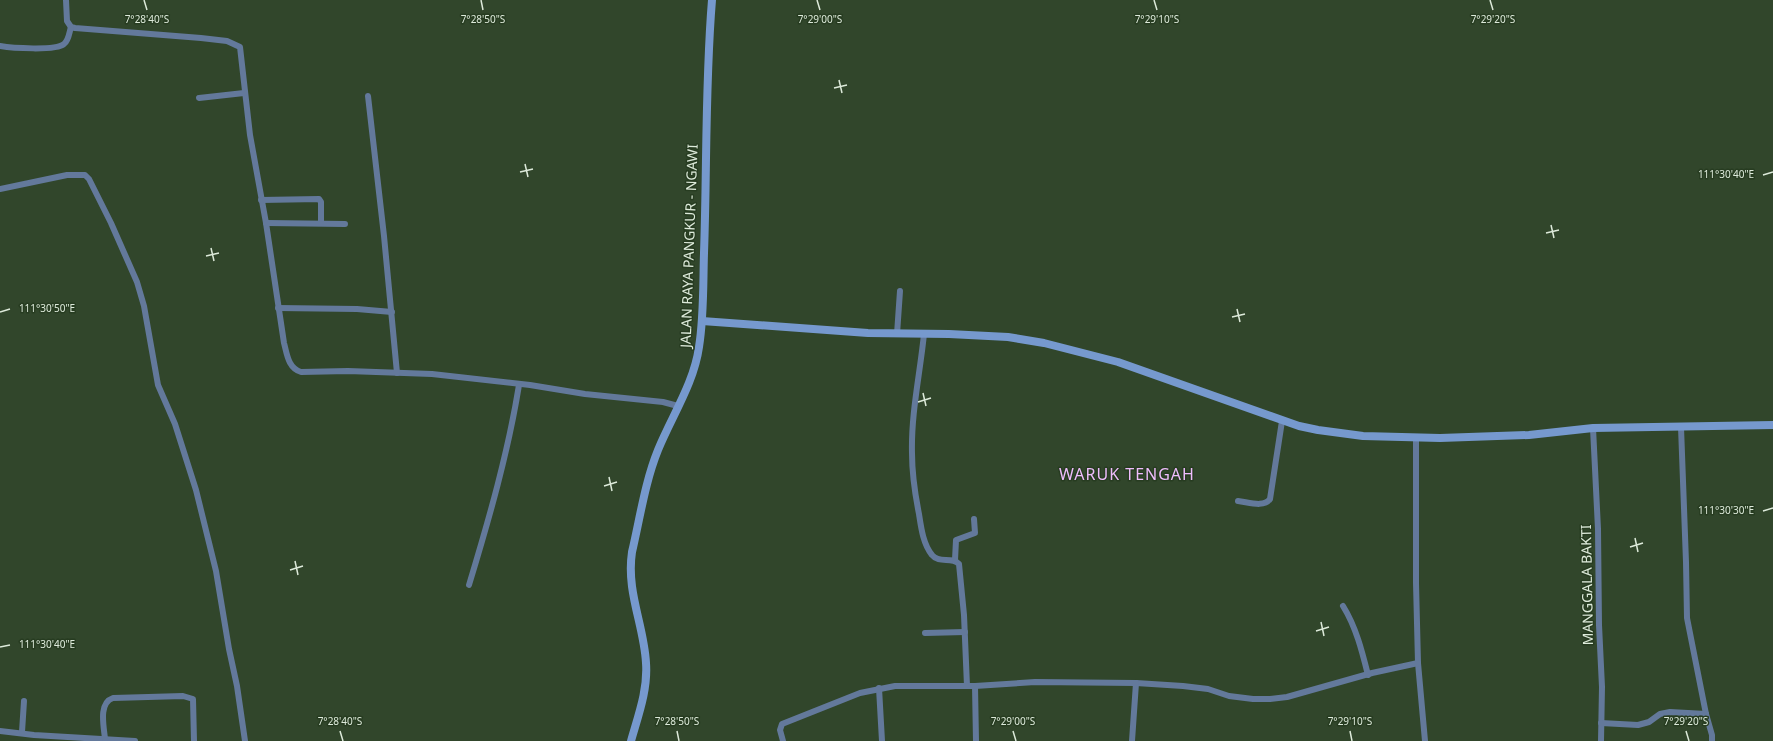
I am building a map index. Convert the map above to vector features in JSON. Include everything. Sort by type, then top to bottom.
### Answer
[{"type":"street","points":[[66,0],[67,21],[71,27]]},
{"type":"street","name":"JALAN RAYA PANGKUR - NGAWI","points":[[632,741],[645,688],[646,669],[645,651],[630,586],[630,564],[651,470],[658,450],[688,386],[697,357],[702,320],[706,196],[707,96],[712,0]]},
{"type":"street","points":[[0,46],[13,48],[58,47],[66,42],[71,27]]},
{"type":"street","points":[[71,27],[227,41],[240,47],[244,93],[260,200],[266,223],[278,308],[287,358],[295,370],[301,372],[348,371],[432,374],[663,402],[678,406]]},
{"type":"street","points":[[199,98],[244,93]]},
{"type":"street","points":[[368,96],[392,312],[397,373]]},
{"type":"street","points":[[0,189],[67,175],[85,175],[89,179],[111,223],[137,282],[144,306],[158,385],[186,454],[208,537],[218,585],[245,741]]},
{"type":"street","points":[[260,200],[319,199],[321,202],[321,223]]},
{"type":"street","points":[[266,223],[345,224]]},
{"type":"street","points":[[897,334],[900,290]]},
{"type":"street","points":[[278,308],[357,309],[392,312]]},
{"type":"street","points":[[702,320],[897,334],[1008,337],[1044,343],[1118,362],[1243,405],[1282,421],[1318,430],[1355,435],[1440,438],[1529,435],[1593,428],[1773,425]]},
{"type":"street","points":[[924,334],[912,435],[912,459],[915,494],[922,530],[932,555],[936,558],[954,560],[959,564],[965,632],[967,686]]},
{"type":"street","points":[[469,585],[494,499],[514,418],[519,385]]},
{"type":"street","points":[[1238,501],[1262,504],[1268,502],[1270,499],[1282,421]]},
{"type":"street","points":[[1680,427],[1687,618],[1712,741]]},
{"type":"street","name":"MANGGALA BAKTI","points":[[1593,428],[1598,529],[1599,625],[1602,687],[1601,741]]},
{"type":"street","points":[[1416,437],[1416,583],[1418,663],[1425,741]]},
{"type":"street","points":[[954,560],[956,540],[976,533],[974,519]]},
{"type":"street","points":[[1343,606],[1349,615],[1359,642],[1368,675]]},
{"type":"street","points":[[926,633],[965,632]]},
{"type":"street","points":[[783,741],[780,730],[782,724],[860,693],[895,686],[975,686],[1035,682],[1136,683],[1208,689],[1229,696],[1253,699],[1270,699],[1324,688],[1368,675],[1418,663]]},
{"type":"street","points":[[1132,741],[1136,683]]},
{"type":"street","points":[[975,686],[976,741]]},
{"type":"street","points":[[879,688],[882,741]]},
{"type":"street","points":[[105,739],[104,709],[105,702],[108,700],[113,698],[183,696],[193,699],[194,741]]},
{"type":"street","points":[[22,732],[24,701]]},
{"type":"street","points":[[1601,723],[1638,725],[1649,722],[1660,714],[1670,712],[1706,714]]},
{"type":"street","points":[[0,731],[22,732],[34,735],[135,741]]},
{"type":"district","name":"WARUK TENGAH","points":[[1127,474]]}]
